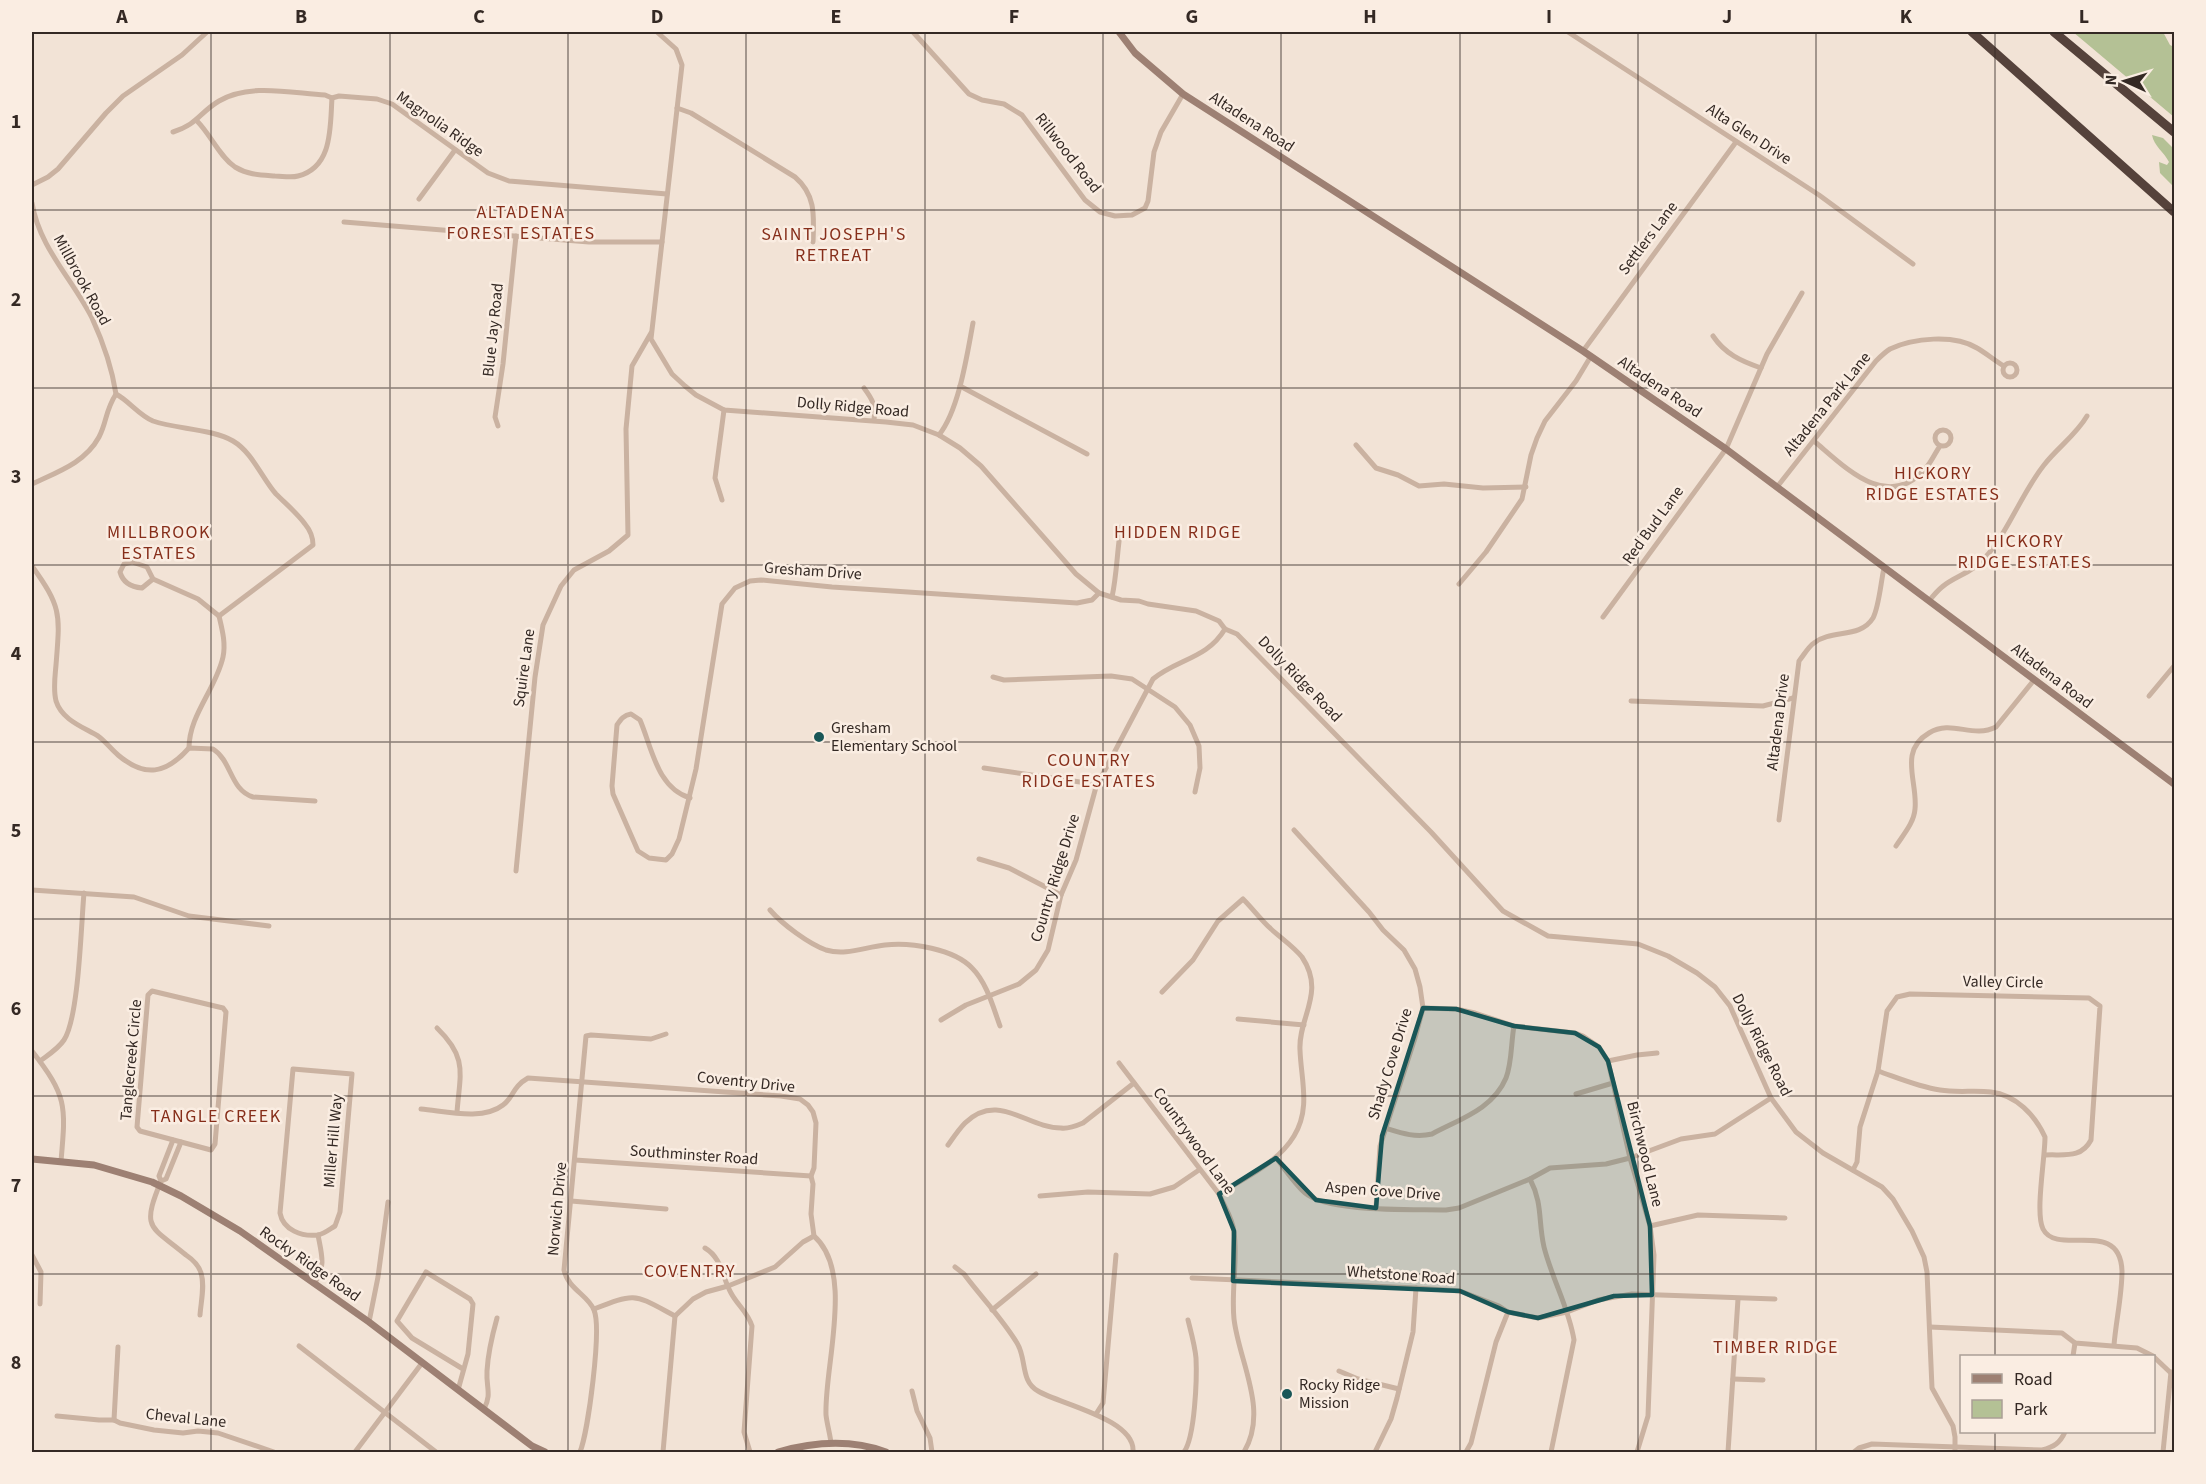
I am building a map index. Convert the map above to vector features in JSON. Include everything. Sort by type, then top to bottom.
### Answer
[{"type":"highway","points":[[1972,32],[2175,212]]},
{"type":"highway","points":[[2054,32],[2175,132]]},
{"type":"street","points":[[32,185],[48,177],[57,169],[105,113],[123,96],[182,55],[207,32]]},
{"type":"street","name":"Dolly Ridge Road","points":[[657,32],[676,49],[681,59],[651,339],[672,374],[696,395],[724,410],[874,420],[913,425],[939,435],[960,448],[981,466],[1076,574],[1099,593],[1120,600],[1196,611],[1219,621],[1225,629],[1238,634],[1431,832],[1503,911],[1548,936],[1638,944],[1668,956],[1715,987],[1730,1006],[1771,1098],[1796,1132],[1823,1153],[1882,1187],[1893,1199],[1912,1232],[1924,1257],[1928,1272],[1932,1388],[1953,1426],[1955,1450]]},
{"type":"street","name":"Rillwood Road","points":[[913,32],[969,94],[982,100],[1004,104],[1022,115],[1085,200],[1100,212],[1115,216],[1132,215],[1145,207],[1148,201],[1154,152],[1161,132],[1183,94]]},
{"type":"street","name":"Altadena Road","points":[[1119,32],[1135,53],[1183,94],[1591,356],[1726,449],[2175,784]]},
{"type":"street","name":"Alta Glen Drive","points":[[1568,32],[1819,195],[1913,264]]},
{"type":"street","name":"Magnolia Ridge","points":[[173,132],[197,121],[201,114],[220,100],[241,92],[300,93],[325,95],[332,98],[339,96],[377,99],[392,104],[488,173],[509,181],[667,194]]},
{"type":"street","points":[[197,121],[235,167],[253,175],[296,177],[308,172],[318,164],[325,153],[329,137],[332,98]]},
{"type":"street","points":[[677,108],[691,113],[804,184],[812,199],[814,210],[813,242]]},
{"type":"street","name":"Settlers Lane","points":[[1583,351],[1736,142]]},
{"type":"street","points":[[419,199],[455,150]]},
{"type":"street","name":"Millbrook Road","points":[[32,203],[35,223],[92,319],[112,371],[116,394]]},
{"type":"street","points":[[344,222],[589,242],[662,242]]},
{"type":"street","name":"Blue Jay Road","points":[[498,426],[495,417],[503,364],[516,237]]},
{"type":"street","name":"Red Bud Lane","points":[[1603,617],[1726,449],[1761,368],[1802,293]]},
{"type":"street","points":[[939,435],[945,427],[960,386],[972,323]]},
{"type":"street","name":"Squire Lane","points":[[516,871],[535,677],[543,625],[561,586],[574,570],[609,551],[628,535],[626,429],[632,366],[652,331]]},
{"type":"street","points":[[1713,336],[1719,345],[1740,361],[1761,368]]},
{"type":"street","name":"Altadena Park Lane","points":[[1777,488],[1876,361],[1889,350],[1910,342],[1936,340],[1961,342],[1976,347],[2004,366]]},
{"type":"street","points":[[1459,584],[1514,514],[1526,487],[1531,454],[1545,421],[1576,381],[1591,356]]},
{"type":"street","points":[[960,386],[1087,454]]},
{"type":"street","points":[[864,388],[873,400],[874,420]]},
{"type":"street","points":[[32,484],[72,465],[90,451],[100,435],[107,407],[116,394],[152,420],[219,435],[233,441],[242,448],[275,493],[306,525],[313,539],[313,545],[219,616]]},
{"type":"street","points":[[722,500],[716,478],[724,410]]},
{"type":"street","points":[[1929,601],[1942,586],[1969,573],[1984,560],[2043,465],[2081,426],[2087,416]]},
{"type":"street","points":[[1814,441],[1858,476],[1873,485],[1886,488],[1900,488],[1913,480],[1925,469],[1940,446]]},
{"type":"street","points":[[1356,445],[1376,468],[1398,475],[1419,486],[1444,483],[1483,488],[1526,487]]},
{"type":"street","points":[[1112,597],[1121,527]]},
{"type":"street","points":[[32,566],[57,607],[59,624],[54,690],[60,710],[72,722],[100,738],[134,767],[153,771],[169,766],[189,748],[191,731],[223,657],[224,637],[219,616],[198,599],[153,579],[147,567],[132,562],[124,564],[120,572],[122,578],[135,588],[142,588],[153,579]]},
{"type":"street","name":"Altadena Drive","points":[[1779,820],[1799,661],[1813,643],[1829,635],[1857,631],[1868,624],[1874,616],[1884,568]]},
{"type":"street","name":"Gresham Drive","points":[[690,798],[680,795],[666,783],[640,720],[631,714],[621,719],[617,725],[613,794],[638,850],[649,858],[666,860],[672,854],[679,839],[690,798],[722,604],[728,595],[743,584],[761,580],[832,587],[1077,603],[1092,600],[1099,593]]},
{"type":"street","name":"Country Ridge Drive","points":[[941,1020],[966,1005],[1019,984],[1036,970],[1047,950],[1061,895],[1076,860],[1096,787],[1153,680],[1162,672],[1206,650],[1225,629]]},
{"type":"street","points":[[2149,696],[2175,666]]},
{"type":"street","points":[[993,677],[1004,680],[1111,676],[1132,679],[1175,707],[1191,725],[1199,746],[1200,768],[1195,792]]},
{"type":"street","points":[[1896,846],[1910,826],[1915,811],[1910,772],[1911,758],[1919,741],[1930,732],[1943,728],[1958,728],[1972,733],[1988,731],[1996,727],[2034,680]]},
{"type":"street","points":[[1631,701],[1763,706],[1793,698]]},
{"type":"street","points":[[189,748],[213,749],[221,754],[231,778],[244,794],[315,801]]},
{"type":"street","points":[[984,768],[1087,783],[1096,787]]},
{"type":"street","name":"Shady Cove Drive","points":[[1294,830],[1370,912],[1383,930],[1404,950],[1420,987],[1423,1008],[1380,1146],[1376,1208]]},
{"type":"street","points":[[978,860],[1009,868],[1061,895]]},
{"type":"street","points":[[32,890],[134,897],[189,916],[269,926]]},
{"type":"street","points":[[40,1061],[59,1046],[73,1018],[84,893]]},
{"type":"street","points":[[1162,992],[1193,960],[1218,921],[1243,899],[1302,957],[1311,977],[1312,1002],[1299,1049],[1305,1089],[1304,1110],[1295,1135],[1276,1158],[1219,1194]]},
{"type":"street","points":[[770,910],[812,943],[827,950],[851,952],[886,945],[906,945],[941,951],[973,968],[982,980],[1000,1026]]},
{"type":"street","name":"Tanglecreek Circle","points":[[152,991],[222,1008],[226,1012],[213,1148],[208,1150],[181,1142],[140,1131],[137,1127],[148,995],[152,991]]},
{"type":"street","name":"Valley Circle","points":[[1853,1170],[1857,1162],[1860,1127],[1878,1071],[1887,1011],[1897,997],[1911,994],[2089,998],[2100,1006],[2091,1140],[2087,1149],[2081,1153],[2045,1155]]},
{"type":"street","points":[[1423,1008],[1456,1009],[1514,1026],[1583,1036],[1599,1047],[1608,1062],[1658,1053]]},
{"type":"street","points":[[1238,1019],[1304,1025]]},
{"type":"street","points":[[1385,1128],[1408,1135],[1425,1136],[1485,1107],[1497,1095],[1507,1076],[1514,1026]]},
{"type":"street","points":[[437,1028],[458,1053],[460,1069],[457,1112]]},
{"type":"street","name":"Norwich Drive","points":[[594,1309],[566,1276],[564,1270],[586,1036],[651,1039],[666,1034]]},
{"type":"street","points":[[32,1051],[59,1090],[63,1106],[61,1161]]},
{"type":"street","name":"Birchwood Lane","points":[[1608,1062],[1630,1158],[1650,1226],[1654,1255],[1648,1416],[1637,1452]]},
{"type":"street","name":"Countrywood Lane","points":[[1119,1064],[1219,1194],[1234,1231],[1234,1322],[1248,1371],[1253,1416],[1250,1439],[1244,1452]]},
{"type":"street","name":"Miller Hill Way","points":[[293,1069],[352,1074],[340,1212],[335,1226],[318,1235],[292,1231],[283,1223],[280,1213],[293,1069]]},
{"type":"street","points":[[1878,1071],[1941,1091],[1993,1092],[2027,1109],[2045,1137],[2040,1213],[2042,1227],[2047,1235],[2054,1239],[2100,1241],[2111,1246],[2118,1255],[2122,1270],[2114,1345]]},
{"type":"street","name":"Coventry Drive","points":[[420,1110],[481,1115],[494,1111],[506,1103],[518,1084],[528,1078],[800,1099],[813,1112],[816,1123],[814,1168],[811,1176],[813,1184],[811,1215],[814,1236],[821,1242],[829,1257],[836,1283],[826,1415],[831,1443]]},
{"type":"street","points":[[948,1145],[972,1117],[994,1110],[1008,1111],[1049,1127],[1062,1129],[1083,1123],[1134,1083]]},
{"type":"street","points":[[1576,1094],[1612,1083]]},
{"type":"street","name":"Aspen Cove Drive","points":[[1276,1158],[1305,1193],[1316,1200],[1335,1205],[1446,1210],[1459,1208],[1530,1179],[1550,1168],[1606,1164],[1630,1158],[1681,1139],[1715,1134],[1771,1098]]},
{"type":"street","points":[[173,1140],[159,1176],[160,1183],[150,1209],[150,1222],[157,1233],[188,1256],[198,1267],[203,1287],[200,1315]]},
{"type":"street","points":[[160,1183],[166,1179],[181,1142]]},
{"type":"street","name":"Rocky Ridge Road","points":[[32,1159],[94,1165],[160,1183],[219,1218],[369,1322],[484,1409],[532,1449],[545,1452]]},
{"type":"street","name":"Southminster Road","points":[[575,1160],[811,1176]]},
{"type":"street","points":[[165,1162],[172,1165]]},
{"type":"street","points":[[1040,1196],[1088,1192],[1150,1194],[1174,1187],[1199,1170]]},
{"type":"street","points":[[1530,1179],[1540,1204],[1544,1246],[1571,1324],[1574,1340],[1551,1452]]},
{"type":"street","points":[[571,1201],[666,1209]]},
{"type":"street","points":[[369,1322],[381,1258],[388,1202]]},
{"type":"street","points":[[1650,1226],[1698,1215],[1785,1218]]},
{"type":"street","points":[[314,1284],[322,1273],[323,1266],[318,1235]]},
{"type":"street","points":[[663,1452],[675,1316],[693,1299],[706,1292],[728,1286],[776,1266],[803,1242],[814,1236]]},
{"type":"street","points":[[705,1248],[717,1259],[731,1295],[748,1314],[752,1326],[744,1432],[750,1452]]},
{"type":"street","points":[[32,1255],[41,1272],[40,1304]]},
{"type":"street","points":[[1096,1414],[1102,1402],[1116,1255]]},
{"type":"street","points":[[955,1267],[964,1274],[1018,1344],[1026,1381],[1038,1391],[1096,1414],[1126,1434],[1134,1447],[1133,1452]]},
{"type":"street","points":[[458,1390],[472,1334],[473,1304],[470,1299],[426,1272],[398,1321],[412,1338],[463,1369]]},
{"type":"street","points":[[992,1310],[1036,1274]]},
{"type":"street","name":"Whetstone Road","points":[[1191,1278],[1460,1291],[1500,1305],[1508,1312],[1538,1318],[1567,1312],[1614,1296],[1775,1299]]},
{"type":"street","points":[[1374,1452],[1391,1419],[1399,1389],[1413,1332],[1416,1288]]},
{"type":"street","points":[[580,1452],[588,1424],[597,1327],[594,1309],[631,1296],[675,1316]]},
{"type":"street","points":[[1728,1452],[1738,1299]]},
{"type":"street","points":[[1466,1452],[1471,1443],[1496,1342],[1508,1312]]},
{"type":"street","points":[[484,1409],[489,1400],[487,1374],[490,1342],[497,1318]]},
{"type":"street","points":[[1184,1452],[1193,1423],[1196,1357],[1188,1320]]},
{"type":"street","points":[[1930,1327],[2062,1333],[2075,1343],[2137,1348],[2149,1355]]},
{"type":"street","points":[[2073,1355],[2075,1343]]},
{"type":"street","points":[[298,1346],[436,1452]]},
{"type":"street","points":[[114,1419],[118,1347]]},
{"type":"street","points":[[2155,1359],[2173,1374],[2163,1452]]},
{"type":"street","points":[[355,1452],[422,1363]]},
{"type":"street","points":[[1339,1371],[1358,1379],[1399,1389]]},
{"type":"street","points":[[1733,1379],[1763,1380]]},
{"type":"street","points":[[912,1391],[917,1411],[930,1438],[932,1452]]},
{"type":"street","name":"Cheval Lane","points":[[57,1416],[114,1419],[120,1423],[154,1430],[218,1433],[274,1452]]},
{"type":"street","points":[[1854,1452],[1872,1444],[1955,1450],[2043,1450],[2053,1447],[2065,1433]]},
{"type":"street","points":[[778,1452],[799,1446],[831,1443],[861,1445],[885,1452]]},
{"type":"highlighted area","points":[[1423,1008],[1456,1009],[1514,1026],[1575,1033],[1599,1047],[1608,1061],[1650,1226],[1652,1295],[1614,1296],[1538,1318],[1508,1312],[1460,1291],[1233,1281],[1234,1231],[1219,1194],[1276,1158],[1316,1200],[1376,1208],[1382,1136]]},
{"type":"green space","points":[[2073,32],[2163,32],[2170,45],[2174,47],[2174,117]]},
{"type":"green space","points":[[2152,135],[2163,138],[2174,149],[2174,187],[2160,173],[2159,162],[2167,165],[2169,162]]},
{"type":"place","name":"Gresham Elementary School","points":[[819,737]]},
{"type":"place","name":"Rocky Ridge Mission","points":[[1287,1394]]},
{"type":"district","name":"ALTADENA FOREST ESTATES","points":[[521,222]]},
{"type":"district","name":"SAINT JOSEPH'S RETREAT","points":[[834,244]]},
{"type":"district","name":"HICKORY RIDGE ESTATES","points":[[1933,483]]},
{"type":"district","name":"HIDDEN RIDGE","points":[[1178,532]]},
{"type":"district","name":"MILLBROOK ESTATES","points":[[159,542]]},
{"type":"district","name":"HICKORY RIDGE ESTATES","points":[[2025,551]]},
{"type":"district","name":"COUNTRY RIDGE ESTATES","points":[[1089,770]]},
{"type":"district","name":"TANGLE CREEK","points":[[216,1116]]},
{"type":"district","name":"COVENTRY","points":[[690,1271]]},
{"type":"district","name":"TIMBER RIDGE","points":[[1776,1347]]}]
